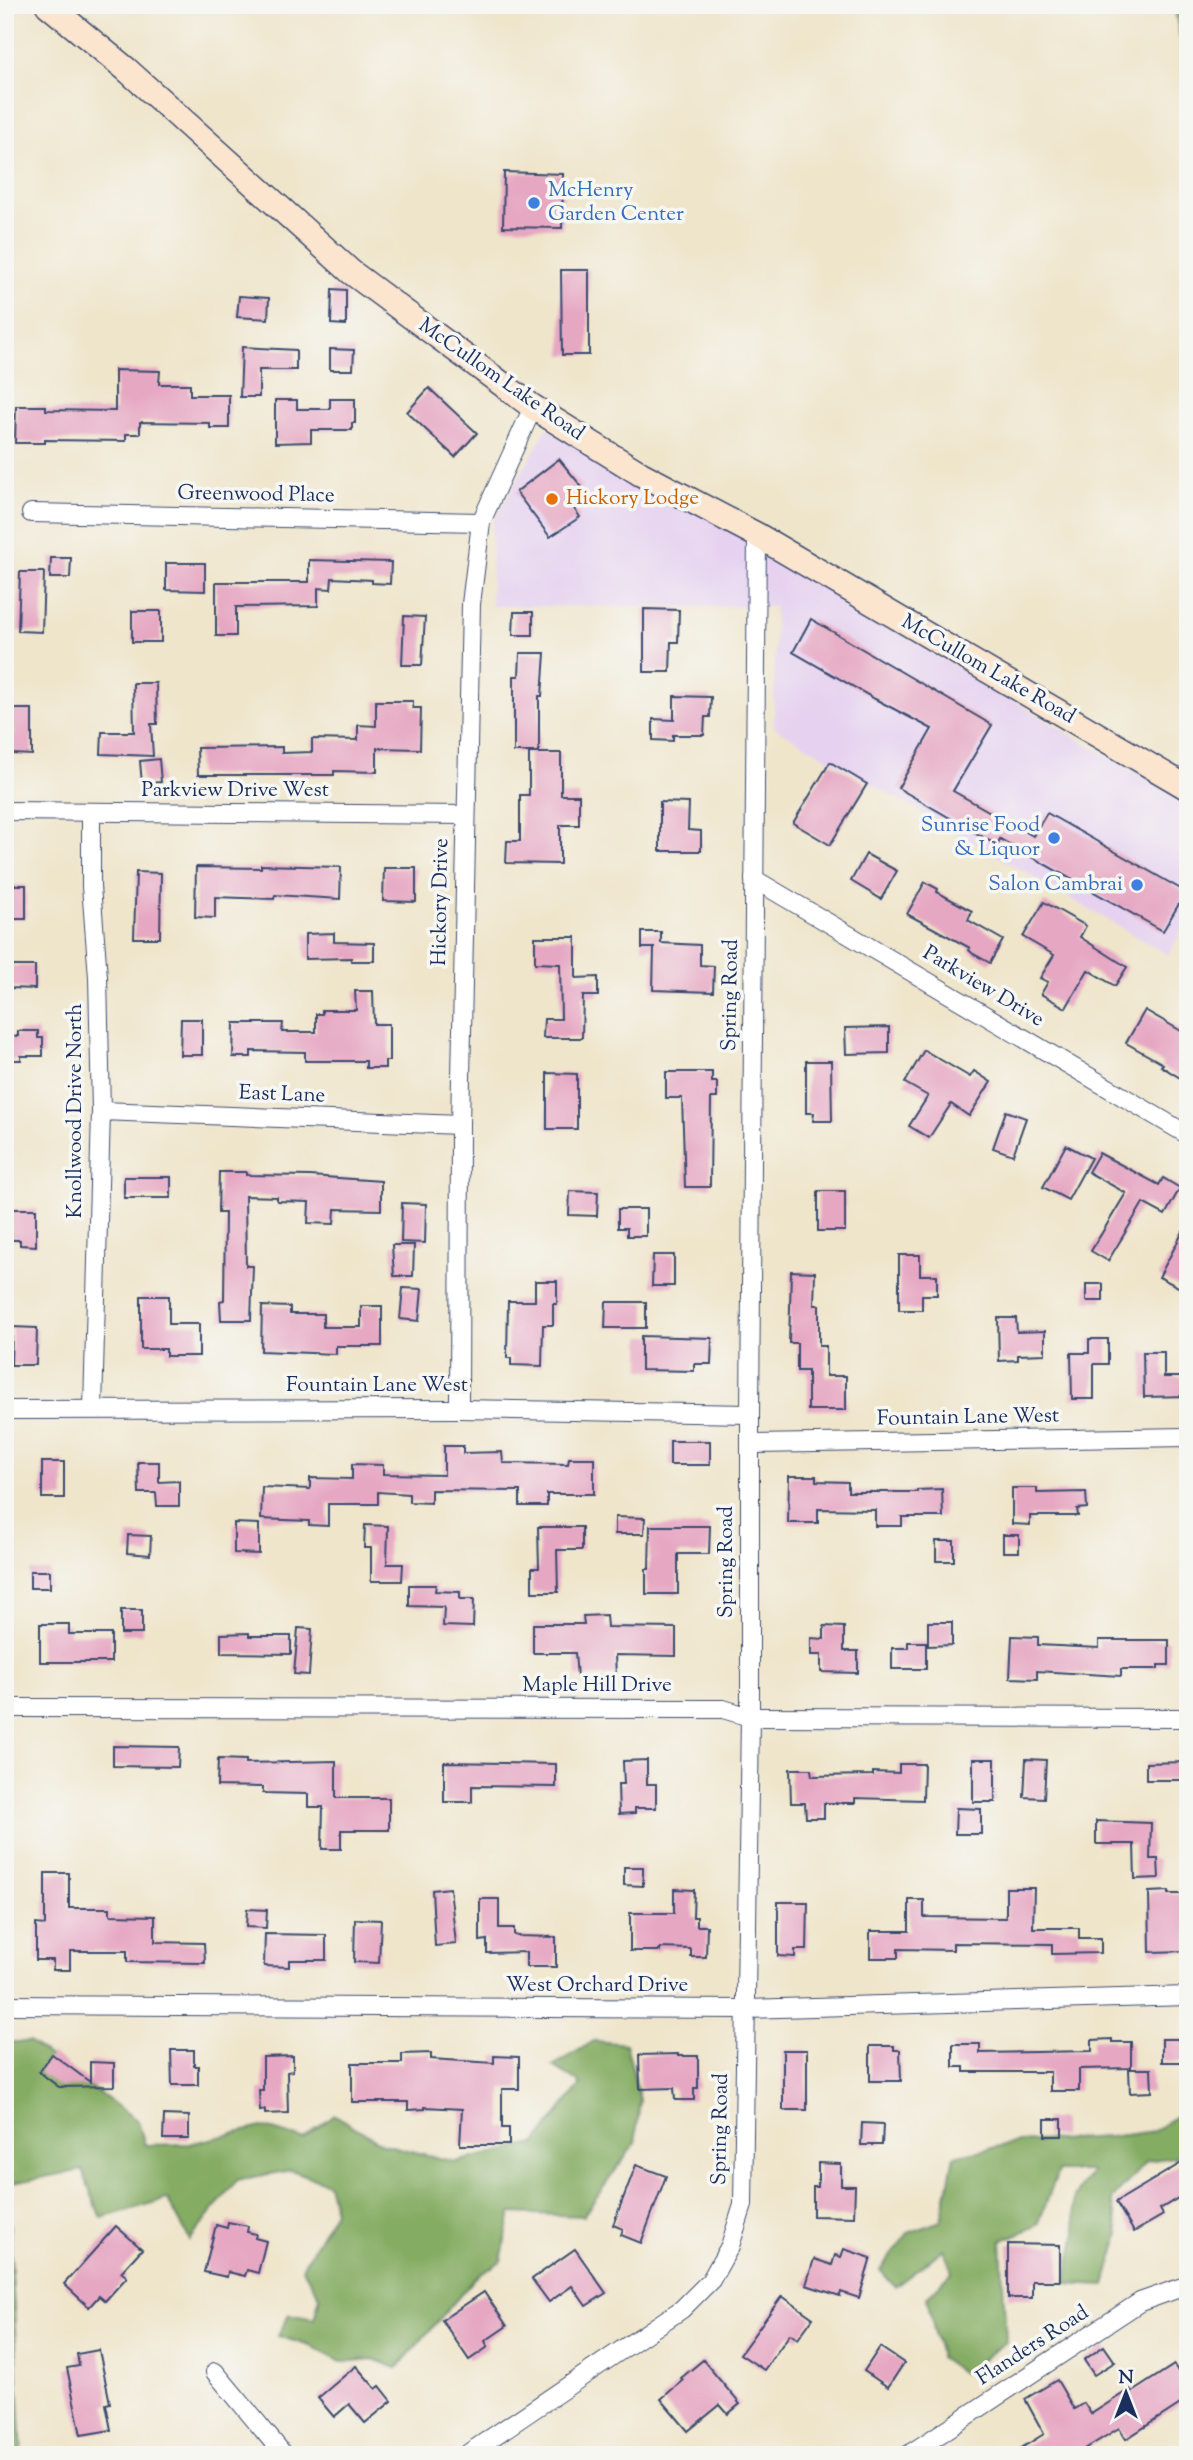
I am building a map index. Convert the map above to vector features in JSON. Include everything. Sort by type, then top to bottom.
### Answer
[{"type":"street","name":"McCullom Lake Road","points":[[48,5],[126,69],[351,272],[533,407],[641,474],[757,535],[1188,788]]},
{"type":"street","name":"Hickory Drive","points":[[459,1409],[460,1125],[471,604],[481,522],[533,407]]},
{"type":"street","name":"Greenwood Place","points":[[31,513],[481,522]]},
{"type":"street","name":"Spring Road","points":[[466,2455],[682,2309],[711,2280],[730,2246],[743,2205],[750,1717],[757,535]]},
{"type":"street","name":"Parkview Drive West","points":[[5,811],[465,816]]},
{"type":"street","name":"Knollwood Drive North","points":[[91,813],[91,886],[98,977],[101,1111],[93,1409]]},
{"type":"street","name":"Parkview Drive","points":[[754,879],[1188,1135]]},
{"type":"street","name":"East Lane","points":[[101,1111],[460,1125]]},
{"type":"street","name":"Fountain Lane West","points":[[5,1410],[459,1409],[750,1414]]},
{"type":"street","name":"Fountain Lane West","points":[[750,1444],[1188,1437]]},
{"type":"street","name":"Maple Hill Drive","points":[[5,1708],[723,1709],[750,1717],[1188,1718]]},
{"type":"street","name":"West Orchard Drive","points":[[5,2005],[745,2010],[1188,1996]]},
{"type":"street","name":"Flanders Road","points":[[908,2455],[1140,2302],[1188,2285]]},
{"type":"street","points":[[215,2372],[284,2455]]},
{"type":"shaded area","points":[[547,428],[758,547],[1188,802],[1188,920],[1168,955],[774,727],[775,607],[491,606],[492,524]]},
{"type":"green space","points":[[1174,5],[1188,5],[1188,80]]},
{"type":"green space","points":[[594,2041],[626,2044],[640,2100],[635,2143],[583,2216],[511,2213],[501,2261],[475,2278],[397,2368],[373,2359],[341,2362],[313,2347],[278,2336],[289,2314],[314,2319],[320,2296],[302,2268],[335,2211],[328,2183],[291,2170],[237,2180],[190,2240],[167,2199],[101,2218],[82,2170],[7,2184],[22,2455],[5,2455],[5,2042],[29,2042],[138,2121],[145,2145],[189,2144],[262,2127],[303,2139],[335,2115],[383,2144],[455,2162],[535,2144],[581,2084],[553,2066]]},
{"type":"green space","points":[[1188,2108],[1188,2155],[1147,2161],[1112,2199],[1119,2235],[1105,2285],[1066,2283],[1076,2232],[1074,2197],[1092,2171],[1058,2171],[1038,2225],[1001,2241],[1006,2342],[962,2373],[940,2358],[927,2297],[952,2272],[944,2249],[895,2287],[880,2270],[908,2233],[941,2221],[954,2156],[1019,2142],[1109,2137],[1154,2131]]},
{"type":"building","points":[[504,172],[563,174],[562,228],[503,227]]},
{"type":"building","points":[[561,270],[589,270],[589,355],[562,355]]},
{"type":"building","points":[[332,289],[346,290],[346,325],[331,324]]},
{"type":"building","points":[[239,296],[269,298],[268,319],[237,317]]},
{"type":"building","points":[[242,347],[296,350],[296,370],[259,370],[259,397],[240,397]]},
{"type":"building","points":[[330,349],[354,350],[353,370],[330,370]]},
{"type":"building","points":[[115,370],[160,371],[159,384],[190,384],[190,395],[229,395],[229,428],[210,428],[210,423],[140,422],[140,434],[126,434],[126,441],[45,440],[45,443],[15,443],[16,406],[46,406],[46,410],[115,411]]},
{"type":"building","points":[[429,388],[477,433],[455,457],[407,412]]},
{"type":"building","points":[[330,399],[355,399],[355,423],[352,423],[352,430],[311,430],[311,442],[275,443],[275,400],[297,400],[297,409],[330,409]]},
{"type":"building","points":[[559,459],[582,487],[567,499],[580,517],[550,537],[516,492]]},
{"type":"building","points":[[51,558],[71,558],[70,578],[50,578]]},
{"type":"building","points":[[309,560],[391,562],[390,584],[372,583],[372,580],[332,578],[331,589],[318,588],[318,606],[236,607],[236,636],[216,636],[216,582],[309,582]]},
{"type":"building","points":[[166,563],[205,563],[205,591],[166,590]]},
{"type":"building","points":[[20,572],[44,572],[42,632],[18,631]]},
{"type":"building","points":[[644,609],[679,610],[678,642],[671,642],[670,672],[644,672]]},
{"type":"building","points":[[132,611],[161,611],[161,642],[132,642]]},
{"type":"building","points":[[514,612],[533,612],[533,635],[513,635]]},
{"type":"building","points":[[404,616],[425,617],[422,665],[402,665]]},
{"type":"building","points":[[811,619],[992,725],[953,791],[1033,836],[1047,813],[1186,892],[1163,931],[1000,839],[997,845],[898,788],[932,729],[793,652]]},
{"type":"building","points":[[520,653],[545,653],[542,696],[539,696],[539,752],[514,752],[514,676],[519,676]]},
{"type":"building","points":[[133,683],[156,683],[157,724],[151,724],[153,756],[101,754],[102,732],[134,732]]},
{"type":"building","points":[[674,696],[711,697],[710,717],[705,717],[704,735],[673,735],[673,741],[653,740],[653,719],[674,720]]},
{"type":"building","points":[[376,701],[413,701],[413,708],[421,708],[420,749],[377,748],[377,772],[334,771],[334,775],[198,775],[197,748],[282,747],[282,753],[312,752],[312,739],[358,740],[358,725],[376,726]]},
{"type":"building","points":[[5,709],[32,709],[32,755],[13,754],[13,728],[5,728]]},
{"type":"building","points":[[529,753],[561,753],[561,795],[579,795],[579,825],[560,825],[560,864],[506,863],[507,841],[520,841],[520,795],[529,795]]},
{"type":"building","points":[[159,759],[161,782],[142,784],[140,761]]},
{"type":"building","points":[[830,762],[867,784],[830,845],[793,823]]},
{"type":"building","points":[[660,802],[689,803],[688,830],[701,831],[701,851],[660,851]]},
{"type":"building","points":[[866,854],[897,871],[881,899],[851,881]]},
{"type":"building","points":[[261,865],[341,867],[340,899],[275,895],[274,899],[215,897],[215,918],[195,917],[196,867],[261,868]]},
{"type":"building","points":[[384,868],[416,868],[416,902],[383,901]]},
{"type":"building","points":[[136,872],[161,873],[160,938],[134,938]]},
{"type":"building","points":[[925,882],[938,889],[937,892],[972,911],[968,920],[1003,940],[990,963],[972,953],[970,948],[907,914]]},
{"type":"building","points":[[10,885],[26,885],[26,919],[5,919],[5,895],[10,895]]},
{"type":"building","points":[[1044,902],[1086,926],[1080,937],[1127,967],[1115,986],[1088,970],[1066,1008],[1041,994],[1048,982],[1040,978],[1054,955],[1023,937]]},
{"type":"building","points":[[642,932],[661,932],[661,943],[700,945],[700,965],[714,966],[713,992],[653,990],[654,948],[642,948]]},
{"type":"building","points":[[334,933],[334,942],[374,943],[374,961],[351,961],[351,958],[305,959],[305,934]]},
{"type":"building","points":[[535,937],[576,937],[576,978],[598,977],[598,996],[583,996],[582,1038],[543,1038],[544,1019],[561,1019],[560,964],[535,963]]},
{"type":"building","points":[[9,966],[35,966],[35,989],[10,988],[10,985],[5,985],[5,968],[9,969]]},
{"type":"building","points":[[355,991],[373,991],[374,1024],[389,1024],[389,1061],[385,1061],[385,1068],[366,1068],[366,1061],[305,1061],[305,1052],[251,1051],[251,1057],[233,1057],[234,1023],[283,1023],[282,1032],[316,1032],[316,1014],[322,1014],[322,1010],[356,1010]]},
{"type":"building","points":[[1145,1010],[1188,1035],[1188,1083],[1161,1066],[1163,1064],[1126,1043]]},
{"type":"building","points":[[181,1019],[202,1019],[202,1055],[180,1055]]},
{"type":"building","points":[[889,1027],[889,1053],[846,1054],[845,1028]]},
{"type":"building","points":[[18,1031],[38,1031],[38,1038],[43,1038],[43,1056],[21,1056],[21,1060],[5,1060],[5,1036],[18,1036]]},
{"type":"building","points":[[924,1050],[970,1077],[974,1071],[991,1082],[969,1116],[951,1104],[929,1138],[909,1126],[928,1096],[905,1083]]},
{"type":"building","points":[[806,1061],[831,1061],[832,1121],[813,1121],[814,1113],[806,1113]]},
{"type":"building","points":[[666,1072],[712,1072],[712,1082],[717,1082],[717,1098],[711,1098],[710,1187],[685,1187],[682,1098],[666,1098]]},
{"type":"building","points":[[547,1073],[577,1074],[577,1129],[547,1129]]},
{"type":"building","points":[[1006,1111],[1026,1118],[1013,1155],[993,1148]]},
{"type":"building","points":[[1066,1145],[1091,1158],[1068,1200],[1043,1187]]},
{"type":"building","points":[[1099,1153],[1159,1185],[1163,1178],[1180,1188],[1165,1215],[1143,1203],[1108,1261],[1091,1251],[1126,1193],[1088,1172]]},
{"type":"building","points":[[219,1172],[381,1181],[381,1210],[335,1209],[334,1224],[308,1223],[309,1202],[245,1196],[246,1266],[253,1266],[251,1320],[221,1320],[220,1301],[224,1300],[225,1213],[218,1213]]},
{"type":"building","points":[[124,1177],[171,1177],[171,1198],[124,1198]]},
{"type":"building","points":[[570,1191],[598,1192],[597,1216],[569,1215]]},
{"type":"building","points":[[818,1191],[845,1191],[845,1231],[818,1231]]},
{"type":"building","points":[[402,1203],[426,1204],[425,1243],[401,1242]]},
{"type":"building","points":[[11,1209],[36,1209],[36,1246],[20,1245],[20,1240],[5,1240],[5,1214],[11,1214]]},
{"type":"building","points":[[618,1209],[646,1209],[646,1236],[627,1236],[627,1228],[618,1228]]},
{"type":"building","points":[[1188,1222],[1188,1279],[1182,1289],[1159,1277]]},
{"type":"building","points":[[392,1245],[414,1245],[413,1276],[394,1276]]},
{"type":"building","points":[[653,1255],[674,1255],[674,1286],[652,1286]]},
{"type":"building","points":[[899,1255],[920,1255],[920,1275],[937,1275],[937,1295],[922,1295],[922,1310],[899,1310]]},
{"type":"building","points":[[791,1271],[815,1272],[814,1305],[819,1305],[819,1346],[826,1346],[826,1376],[846,1376],[846,1410],[808,1410],[808,1371],[797,1371],[797,1343],[789,1343]]},
{"type":"building","points":[[535,1281],[557,1281],[553,1325],[543,1325],[542,1366],[511,1365],[511,1358],[507,1358],[508,1301],[535,1301]]},
{"type":"building","points":[[1086,1284],[1103,1284],[1103,1301],[1086,1301]]},
{"type":"building","points":[[403,1288],[422,1289],[419,1321],[400,1319]]},
{"type":"building","points":[[141,1296],[169,1296],[169,1324],[199,1324],[199,1356],[166,1356],[166,1349],[141,1349]]},
{"type":"building","points":[[606,1302],[646,1302],[646,1328],[605,1328]]},
{"type":"building","points":[[262,1306],[290,1307],[290,1314],[323,1314],[323,1327],[361,1327],[361,1306],[382,1306],[382,1346],[336,1346],[336,1354],[261,1351]]},
{"type":"building","points":[[998,1318],[1016,1318],[1017,1332],[1045,1331],[1045,1354],[1018,1355],[1018,1360],[999,1361]]},
{"type":"building","points":[[12,1327],[37,1328],[36,1365],[11,1365]]},
{"type":"building","points":[[641,1336],[712,1338],[711,1364],[694,1364],[694,1371],[641,1370]]},
{"type":"building","points":[[1089,1339],[1108,1339],[1108,1364],[1094,1364],[1094,1399],[1072,1399],[1071,1353],[1089,1353]]},
{"type":"building","points":[[1143,1352],[1164,1352],[1164,1377],[1188,1377],[1188,1396],[1144,1397]]},
{"type":"building","points":[[670,1441],[710,1441],[710,1465],[670,1465]]},
{"type":"building","points":[[444,1446],[463,1446],[463,1453],[502,1452],[503,1463],[568,1464],[569,1458],[594,1458],[594,1494],[547,1494],[547,1506],[520,1506],[520,1491],[431,1490],[431,1503],[409,1502],[409,1494],[378,1492],[378,1504],[328,1504],[328,1526],[309,1525],[309,1521],[261,1519],[262,1487],[310,1489],[310,1478],[352,1479],[352,1464],[383,1465],[383,1474],[444,1475]]},
{"type":"building","points":[[42,1462],[64,1462],[64,1498],[42,1498]]},
{"type":"building","points":[[138,1462],[159,1462],[159,1482],[179,1481],[179,1506],[157,1506],[156,1493],[139,1493]]},
{"type":"building","points":[[789,1476],[816,1476],[816,1481],[848,1482],[848,1492],[917,1492],[942,1489],[943,1517],[902,1517],[902,1526],[875,1526],[875,1510],[818,1509],[818,1523],[788,1523]]},
{"type":"building","points":[[1012,1488],[1037,1488],[1037,1493],[1086,1492],[1087,1508],[1077,1509],[1078,1516],[1030,1516],[1030,1525],[1012,1524]]},
{"type":"building","points":[[615,1517],[645,1518],[644,1534],[615,1534]]},
{"type":"building","points":[[234,1523],[259,1524],[259,1554],[234,1553]]},
{"type":"building","points":[[365,1525],[388,1526],[387,1564],[403,1564],[402,1581],[371,1581],[371,1548],[364,1548]]},
{"type":"building","points":[[650,1526],[710,1526],[709,1554],[678,1554],[678,1594],[646,1594]]},
{"type":"building","points":[[538,1527],[582,1527],[582,1550],[557,1550],[558,1592],[532,1592],[532,1568],[539,1568]]},
{"type":"building","points":[[128,1535],[151,1536],[150,1555],[127,1553]]},
{"type":"building","points":[[1003,1535],[1019,1535],[1019,1552],[1003,1552]]},
{"type":"building","points":[[936,1541],[954,1541],[954,1561],[936,1561]]},
{"type":"building","points":[[30,1571],[50,1571],[50,1588],[30,1588]]},
{"type":"building","points":[[409,1585],[436,1585],[435,1591],[460,1592],[460,1599],[474,1599],[473,1627],[443,1626],[444,1607],[409,1606]]},
{"type":"building","points":[[121,1610],[142,1610],[142,1634],[121,1634]]},
{"type":"building","points":[[606,1615],[607,1627],[676,1628],[676,1656],[615,1655],[616,1675],[577,1677],[575,1653],[533,1653],[533,1624],[584,1624],[583,1616]]},
{"type":"building","points":[[928,1622],[952,1622],[952,1645],[928,1646]]},
{"type":"building","points":[[40,1624],[69,1624],[69,1634],[111,1634],[111,1662],[40,1662]]},
{"type":"building","points":[[824,1626],[844,1627],[844,1651],[858,1651],[858,1673],[821,1672],[821,1655],[811,1655],[811,1638],[824,1639]]},
{"type":"building","points":[[298,1628],[312,1629],[309,1675],[294,1674]]},
{"type":"building","points":[[249,1633],[249,1636],[291,1636],[291,1654],[221,1653],[221,1634]]},
{"type":"building","points":[[1012,1636],[1038,1637],[1038,1645],[1099,1648],[1099,1640],[1169,1640],[1169,1665],[1158,1665],[1158,1669],[1121,1669],[1121,1676],[1037,1671],[1037,1679],[1010,1678]]},
{"type":"building","points":[[908,1642],[926,1642],[926,1669],[892,1669],[892,1648],[908,1648]]},
{"type":"building","points":[[113,1746],[179,1747],[178,1767],[113,1766]]},
{"type":"building","points":[[218,1759],[246,1760],[246,1763],[336,1761],[336,1798],[389,1798],[389,1830],[341,1830],[341,1849],[322,1849],[323,1807],[308,1807],[308,1794],[263,1793],[263,1787],[217,1786]]},
{"type":"building","points":[[973,1759],[995,1759],[995,1802],[973,1802]]},
{"type":"building","points":[[1026,1759],[1046,1760],[1044,1798],[1024,1797]]},
{"type":"building","points":[[647,1760],[647,1784],[656,1784],[656,1808],[635,1808],[635,1813],[619,1814],[618,1784],[624,1784],[623,1761]]},
{"type":"building","points":[[444,1762],[556,1764],[556,1787],[472,1786],[472,1802],[444,1802]]},
{"type":"building","points":[[1188,1762],[1188,1780],[1146,1780],[1146,1763]]},
{"type":"building","points":[[899,1764],[924,1764],[923,1800],[855,1798],[855,1803],[824,1803],[824,1818],[806,1818],[805,1803],[791,1803],[790,1769],[811,1769],[812,1776],[873,1775],[873,1772],[899,1773]]},
{"type":"building","points":[[956,1808],[981,1809],[981,1834],[955,1834]]},
{"type":"building","points":[[1096,1821],[1151,1823],[1150,1859],[1158,1859],[1159,1878],[1135,1879],[1134,1844],[1096,1844]]},
{"type":"building","points":[[624,1867],[643,1867],[643,1886],[624,1885]]},
{"type":"building","points":[[45,1873],[69,1873],[69,1908],[110,1908],[110,1915],[155,1916],[155,1942],[204,1943],[205,1963],[127,1962],[127,1951],[70,1951],[70,1970],[53,1970],[53,1960],[36,1960],[36,1924],[45,1925]]},
{"type":"building","points":[[450,1888],[456,1944],[435,1946],[432,1890]]},
{"type":"building","points":[[1006,1888],[1034,1888],[1033,1928],[1079,1928],[1079,1938],[1101,1938],[1101,1953],[1052,1954],[1052,1944],[953,1943],[953,1950],[898,1949],[898,1958],[870,1958],[870,1931],[909,1931],[909,1900],[924,1900],[924,1917],[1006,1918]]},
{"type":"building","points":[[674,1889],[694,1890],[693,1917],[697,1917],[697,1926],[707,1926],[706,1957],[691,1957],[691,1949],[630,1951],[630,1913],[674,1913]]},
{"type":"building","points":[[1169,1891],[1169,1894],[1188,1894],[1188,1951],[1150,1952],[1149,1892]]},
{"type":"building","points":[[480,1899],[499,1899],[499,1928],[514,1928],[514,1935],[518,1936],[556,1937],[556,1967],[526,1967],[526,1952],[487,1953],[487,1940],[480,1941]]},
{"type":"building","points":[[778,1902],[808,1902],[807,1950],[795,1950],[795,1957],[778,1956]]},
{"type":"building","points":[[247,1909],[267,1910],[266,1928],[246,1927]]},
{"type":"building","points":[[355,1919],[381,1920],[379,1963],[354,1962]]},
{"type":"building","points":[[265,1934],[326,1935],[326,1960],[289,1960],[289,1967],[264,1966]]},
{"type":"building","points":[[1112,2039],[1112,2042],[1131,2042],[1131,2068],[1079,2069],[1079,2091],[1050,2091],[1050,2072],[964,2072],[964,2067],[953,2067],[953,2044],[980,2044],[980,2053],[1092,2051],[1092,2040]]},
{"type":"building","points":[[1162,2039],[1188,2039],[1188,2062],[1162,2062]]},
{"type":"building","points":[[870,2046],[894,2046],[894,2050],[900,2050],[901,2081],[870,2081]]},
{"type":"building","points":[[171,2050],[194,2050],[194,2066],[198,2066],[198,2085],[172,2085]]},
{"type":"building","points":[[783,2050],[807,2050],[807,2110],[783,2110]]},
{"type":"building","points":[[431,2053],[431,2059],[494,2063],[494,2056],[519,2057],[519,2089],[502,2089],[502,2128],[509,2128],[509,2145],[460,2145],[462,2109],[425,2107],[408,2110],[408,2102],[352,2102],[352,2063],[402,2063],[402,2054]]},
{"type":"building","points":[[52,2054],[90,2082],[90,2062],[114,2063],[114,2086],[59,2087],[39,2072]]},
{"type":"building","points":[[639,2055],[698,2056],[698,2088],[694,2088],[694,2100],[675,2100],[674,2088],[640,2089]]},
{"type":"building","points":[[293,2056],[293,2071],[287,2072],[288,2113],[265,2114],[265,2110],[260,2111],[259,2090],[263,2090],[263,2057]]},
{"type":"building","points":[[1129,2069],[1151,2069],[1152,2092],[1130,2093]]},
{"type":"building","points":[[164,2115],[189,2116],[189,2139],[163,2139]]},
{"type":"building","points":[[1045,2119],[1062,2119],[1062,2136],[1045,2136]]},
{"type":"building","points":[[862,2123],[883,2124],[882,2145],[861,2145]]},
{"type":"building","points":[[1188,2159],[1188,2192],[1160,2209],[1163,2215],[1134,2232],[1116,2202]]},
{"type":"building","points":[[818,2163],[841,2164],[841,2186],[855,2186],[854,2217],[813,2216],[813,2187],[818,2187]]},
{"type":"building","points":[[636,2165],[666,2176],[641,2243],[621,2235],[623,2229],[613,2225]]},
{"type":"building","points":[[228,2222],[248,2226],[247,2232],[266,2241],[258,2273],[247,2270],[245,2276],[228,2272],[227,2277],[204,2272],[216,2225],[227,2228]]},
{"type":"building","points":[[116,2226],[142,2249],[121,2272],[127,2277],[105,2301],[99,2296],[89,2307],[64,2284]]},
{"type":"building","points":[[1008,2244],[1060,2245],[1060,2281],[1032,2281],[1032,2298],[1008,2298]]},
{"type":"building","points":[[575,2249],[606,2293],[586,2306],[572,2286],[549,2302],[532,2279]]},
{"type":"building","points":[[844,2249],[871,2258],[859,2298],[841,2292],[840,2296],[806,2285],[814,2259],[832,2265],[835,2255],[841,2257]]},
{"type":"building","points":[[484,2292],[507,2326],[485,2341],[488,2347],[469,2360],[442,2320]]},
{"type":"building","points":[[782,2296],[813,2318],[798,2339],[790,2334],[764,2370],[740,2354]]},
{"type":"building","points":[[1104,2346],[1115,2362],[1094,2375],[1084,2360]]},
{"type":"building","points":[[880,2347],[904,2363],[888,2387],[864,2371]]},
{"type":"building","points":[[99,2350],[110,2403],[106,2404],[111,2430],[81,2435],[67,2368],[79,2366],[77,2354]]},
{"type":"building","points":[[703,2360],[740,2404],[728,2414],[720,2405],[688,2431],[661,2399]]},
{"type":"building","points":[[1174,2365],[1188,2387],[1188,2399],[1126,2439],[1119,2428],[1075,2455],[1010,2455],[1044,2434],[1025,2399],[1057,2380],[1074,2409],[1084,2403],[1091,2414]]},
{"type":"building","points":[[356,2366],[376,2389],[380,2386],[392,2401],[365,2423],[349,2404],[334,2417],[318,2398]]},
{"type":"place","name":"McHenry Garden Center","points":[[534,203]]},
{"type":"place","name":"Hickory Lodge","points":[[552,499]]},
{"type":"place","name":"Sunrise Food & Liquor","points":[[1054,838]]},
{"type":"place","name":"Salon Cambrai","points":[[1137,885]]}]
